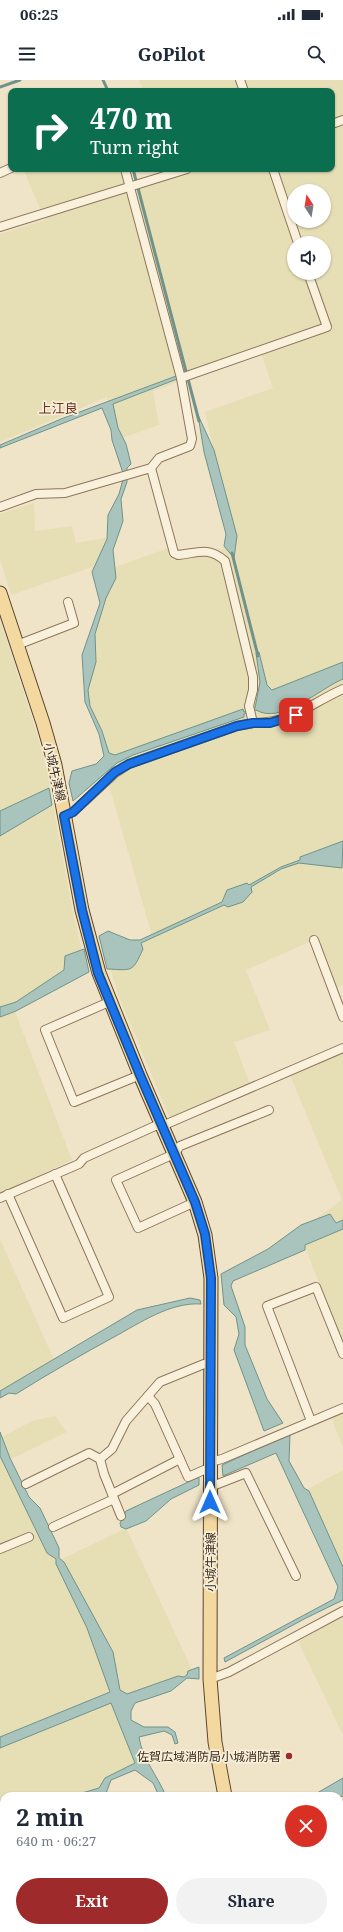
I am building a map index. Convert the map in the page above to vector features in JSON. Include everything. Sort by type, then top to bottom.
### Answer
[{"type":"main road","name":"小城牛津線","points":[[0,593],[43,723],[55,765],[89,940],[109,1002],[195,1202],[205,1234],[211,1278],[210,1679],[215,1742],[224,1792]]},
{"type":"street","points":[[0,507],[36,494],[66,493],[151,468],[159,458],[190,446],[192,439],[181,378],[135,185],[128,172]]},
{"type":"street","points":[[0,227],[177,172]]},
{"type":"street","points":[[274,172],[296,236]]},
{"type":"street","points":[[181,378],[327,327],[310,280]]},
{"type":"street","points":[[151,468],[174,553],[178,555],[206,551],[216,554],[225,561],[253,677],[253,690],[249,706],[252,720]]},
{"type":"street","points":[[17,645],[74,623],[68,602]]},
{"type":"street","points":[[64,816],[73,812],[115,772],[129,764],[252,720],[270,723],[296,715],[343,689]]},
{"type":"street","points":[[314,940],[343,1017]]},
{"type":"street","points":[[109,1002],[45,1030],[74,1102],[140,1075]]},
{"type":"street","points":[[0,1198],[55,1174],[155,1126],[162,1126],[343,1048]]},
{"type":"street","points":[[195,1202],[138,1228],[116,1180],[174,1154],[180,1146],[269,1110]]},
{"type":"street","points":[[8,1194],[63,1318],[109,1297],[55,1174]]},
{"type":"street","points":[[312,1421],[267,1306],[316,1287],[343,1354]]},
{"type":"street","points":[[100,1459],[112,1449],[126,1421],[160,1382],[204,1364],[210,1364]]},
{"type":"street","points":[[148,1396],[155,1404],[188,1477],[204,1470],[222,1459],[343,1408]]},
{"type":"street","points":[[26,1484],[89,1453],[100,1459],[104,1474],[121,1516]]},
{"type":"street","points":[[53,1527],[180,1459]]},
{"type":"street","points":[[210,1487],[246,1472],[296,1576]]},
{"type":"street","points":[[0,1549],[29,1537]]},
{"type":"street","points":[[210,1679],[229,1672],[343,1611]]},
{"type":"shaded area","points":[[139,80],[343,80],[343,985],[336,987],[318,938],[246,970],[270,1030],[234,1042],[250,1085],[170,1119],[120,999],[106,956],[152,936],[103,764],[108,759],[101,733],[87,703],[84,656],[103,604],[92,567],[11,595],[0,559],[0,514],[34,503],[35,531],[72,526],[76,543],[111,537],[113,568],[168,548],[173,560],[231,547],[234,535],[205,412],[273,388],[261,353],[153,391],[159,425],[116,440],[107,397],[0,442],[0,234],[45,220],[24,172],[129,172],[134,190],[191,172],[335,172],[335,88],[143,88]]},
{"type":"shaded area","points":[[0,620],[34,724],[46,767],[73,913],[85,963],[14,1009],[72,1160],[0,1194]]},
{"type":"shaded area","points":[[343,1052],[343,1344],[299,1231],[342,1200],[290,1075]]},
{"type":"shaded area","points":[[0,1239],[55,1362],[0,1394]]},
{"type":"shaded area","points":[[343,1411],[343,1448],[331,1417]]},
{"type":"shaded area","points":[[55,1416],[67,1432],[7,1461],[58,1561],[126,1528],[194,1674],[119,1703],[141,1762],[108,1778],[98,1792],[0,1792],[0,1438],[32,1421]]},
{"type":"shaded area","points":[[343,1470],[343,1583],[302,1492]]},
{"type":"shaded area","points":[[343,1617],[343,1735],[298,1641]]},
{"type":"water","points":[[176,376],[177,379],[113,404],[118,428],[126,444],[131,464],[127,468],[127,482],[121,499],[123,521],[113,550],[116,578],[106,598],[95,634],[96,662],[88,690],[90,706],[102,731],[109,753],[115,755],[243,709],[244,712],[255,708],[260,682],[256,653],[259,652],[267,685],[272,690],[343,662],[343,679],[300,704],[277,713],[266,713],[256,710],[244,714],[244,717],[133,755],[117,763],[73,801],[69,783],[72,771],[96,764],[104,756],[99,734],[85,702],[82,655],[100,603],[92,572],[107,539],[108,515],[119,494],[124,476],[112,440],[111,430],[102,408],[0,448],[0,445],[61,419]]},
{"type":"water","points":[[198,415],[214,450],[237,536],[234,558],[224,546],[226,534],[204,452]]},
{"type":"water","points":[[49,788],[52,805],[0,836],[0,811]]},
{"type":"water","points":[[343,841],[342,868],[299,863],[281,869],[251,887],[252,892],[243,902],[228,907],[224,905],[141,943],[143,949],[134,966],[131,968],[122,970],[107,969],[99,936],[108,931],[130,940],[140,940],[222,902],[227,890],[247,883],[249,885],[281,867],[300,860],[300,857]]},
{"type":"water","points":[[84,949],[89,972],[16,1011],[0,1017],[0,1007],[16,1002],[64,970],[65,956]]},
{"type":"water","points":[[330,1214],[336,1223],[343,1220],[343,1229],[305,1245],[305,1250],[233,1281],[231,1286],[245,1327],[245,1345],[267,1399],[283,1423],[264,1431],[234,1350],[239,1334],[236,1317],[224,1305],[221,1274],[268,1249],[301,1225]]},
{"type":"water","points":[[190,1298],[200,1300],[201,1304],[178,1306],[156,1314],[16,1394],[9,1393],[0,1398],[0,1391],[137,1310]]},
{"type":"water","points":[[0,1432],[10,1458],[29,1497],[40,1508],[59,1548],[59,1558],[64,1562],[113,1652],[120,1690],[127,1694],[178,1676],[184,1677],[187,1675],[188,1671],[199,1667],[199,1679],[187,1678],[171,1691],[135,1703],[131,1711],[131,1720],[144,1727],[168,1727],[175,1732],[178,1743],[175,1744],[172,1735],[164,1731],[139,1737],[143,1752],[164,1792],[157,1792],[153,1783],[135,1770],[111,1780],[106,1792],[86,1792],[99,1788],[105,1778],[135,1763],[111,1703],[0,1748],[0,1737],[110,1692],[87,1628],[56,1564],[56,1559],[47,1553],[0,1456]]},
{"type":"water","points":[[290,1434],[289,1461],[304,1488],[309,1491],[343,1567],[343,1600],[306,1618],[225,1662],[224,1658],[334,1599],[338,1587],[276,1453],[223,1476],[222,1465]]},
{"type":"water","points":[[199,1477],[199,1485],[171,1499],[146,1521],[126,1529],[121,1527],[120,1523],[126,1511]]},
{"type":"water","points":[[343,1778],[343,1792],[319,1792]]},
{"type":"waterway","points":[[0,87],[20,80]]},
{"type":"waterway","points":[[103,80],[107,88]]},
{"type":"waterway","points":[[134,172],[199,421]]},
{"type":"waterway","points":[[232,553],[258,656]]},
{"type":"place","name":"佐賀広域消防局小城消防署","points":[[289,1756]]},
{"type":"district","name":"上江良","points":[[58,408]]},
{"type":"route","points":[[210,1502],[211,1278],[205,1234],[195,1202],[98,973],[82,910],[64,816],[73,812],[115,772],[129,764],[237,726],[253,723],[270,723],[296,715]]}]
